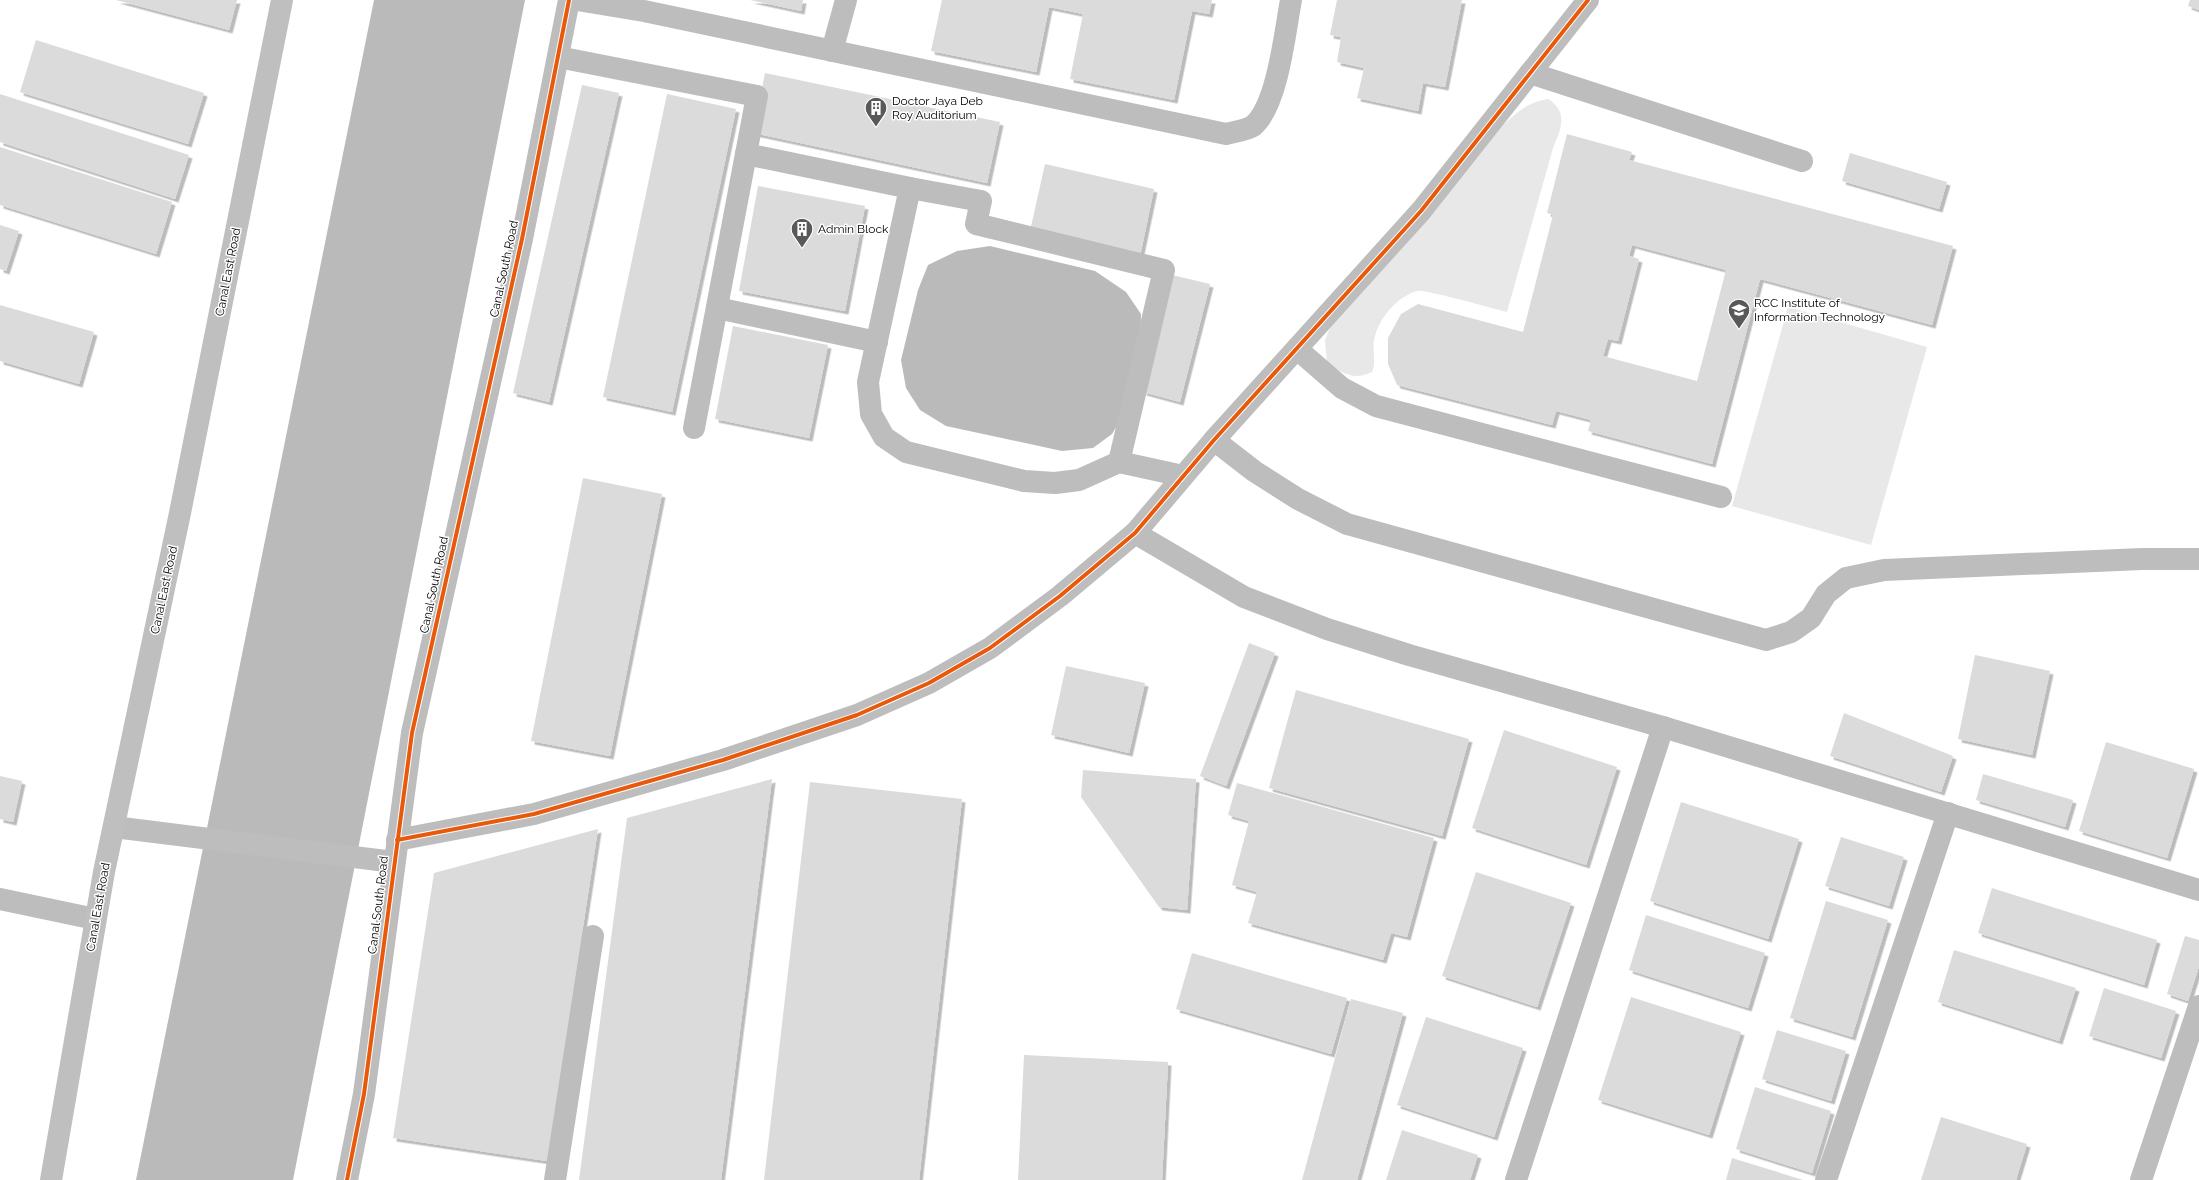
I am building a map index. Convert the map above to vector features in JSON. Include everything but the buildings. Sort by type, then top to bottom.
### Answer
[{"type":"main road","name":"Canal East Road","points":[[51,1180],[95,920],[180,513],[282,0]]},
{"type":"street","name":"Canal South Road","points":[[347,1180],[364,1094],[412,733],[522,238],[569,0]]},
{"type":"street","points":[[577,0],[645,6],[832,51],[1226,134],[1252,126],[1266,109],[1276,79],[1292,0]]},
{"type":"street","points":[[832,51],[846,0]]},
{"type":"street","points":[[397,840],[534,814],[723,760],[857,715],[930,683],[990,648],[1060,596],[1135,533],[1214,440],[1421,211],[1588,0]]},
{"type":"street","points":[[558,57],[757,96],[694,428]]},
{"type":"street","points":[[1530,73],[1802,161]]},
{"type":"street","points":[[746,154],[981,201],[976,224],[1164,270],[1119,462]]},
{"type":"street","points":[[910,188],[868,382],[871,414],[884,437],[906,452],[1024,481],[1055,483],[1079,480],[1119,462],[1183,476]]},
{"type":"street","points":[[717,308],[877,342]]},
{"type":"street","points":[[1297,349],[1342,388],[1376,406],[1721,497]]},
{"type":"street","points":[[1214,440],[1254,471],[1298,499],[1347,524],[1766,640],[1791,632],[1811,618],[1826,594],[1846,578],[1884,570],[2142,559],[2199,559]]},
{"type":"street","points":[[1135,533],[1244,597],[1327,628],[1410,655],[1663,726],[2199,890]]},
{"type":"street","points":[[1516,1180],[1663,726]]},
{"type":"street","points":[[1826,1180],[1948,813]]},
{"type":"street","points":[[114,827],[159,834],[367,857],[394,862]]},
{"type":"street","points":[[0,899],[95,920]]},
{"type":"street","points":[[555,1180],[593,936]]},
{"type":"street","points":[[2141,1180],[2199,1006]]},
{"type":"shaded area","points":[[374,0],[525,0],[293,1180],[136,1180]]},
{"type":"shaded area","points":[[1548,99],[1555,104],[1561,115],[1559,134],[1553,148],[1507,312],[1445,296],[1417,291],[1403,297],[1397,302],[1385,315],[1377,329],[1374,341],[1374,364],[1372,372],[1359,376],[1348,375],[1327,363],[1325,340],[1330,328],[1411,237],[1504,124],[1529,105]]},
{"type":"shaded area","points":[[990,246],[1095,271],[1126,292],[1141,314],[1140,346],[1127,409],[1112,434],[1093,448],[1062,451],[946,426],[920,410],[906,388],[901,360],[918,290],[928,265],[957,251]]},
{"type":"shaded area","points":[[1788,307],[1927,347],[1871,545],[1732,506]]},
{"type":"cycle path","points":[[347,1180],[364,1094],[412,733],[522,239],[569,0]]},
{"type":"cycle path","points":[[397,840],[534,814],[723,760],[857,715],[929,683],[990,648],[1060,596],[1135,533],[1214,440],[1421,211],[1588,0]]},
{"type":"place","name":"Doctor Jaya Deb Roy Auditorium","points":[[876,128]]},
{"type":"place","name":"Admin Block","points":[[802,248]]},
{"type":"place","name":"RCC Institute of Information Technology","points":[[1739,330]]}]
